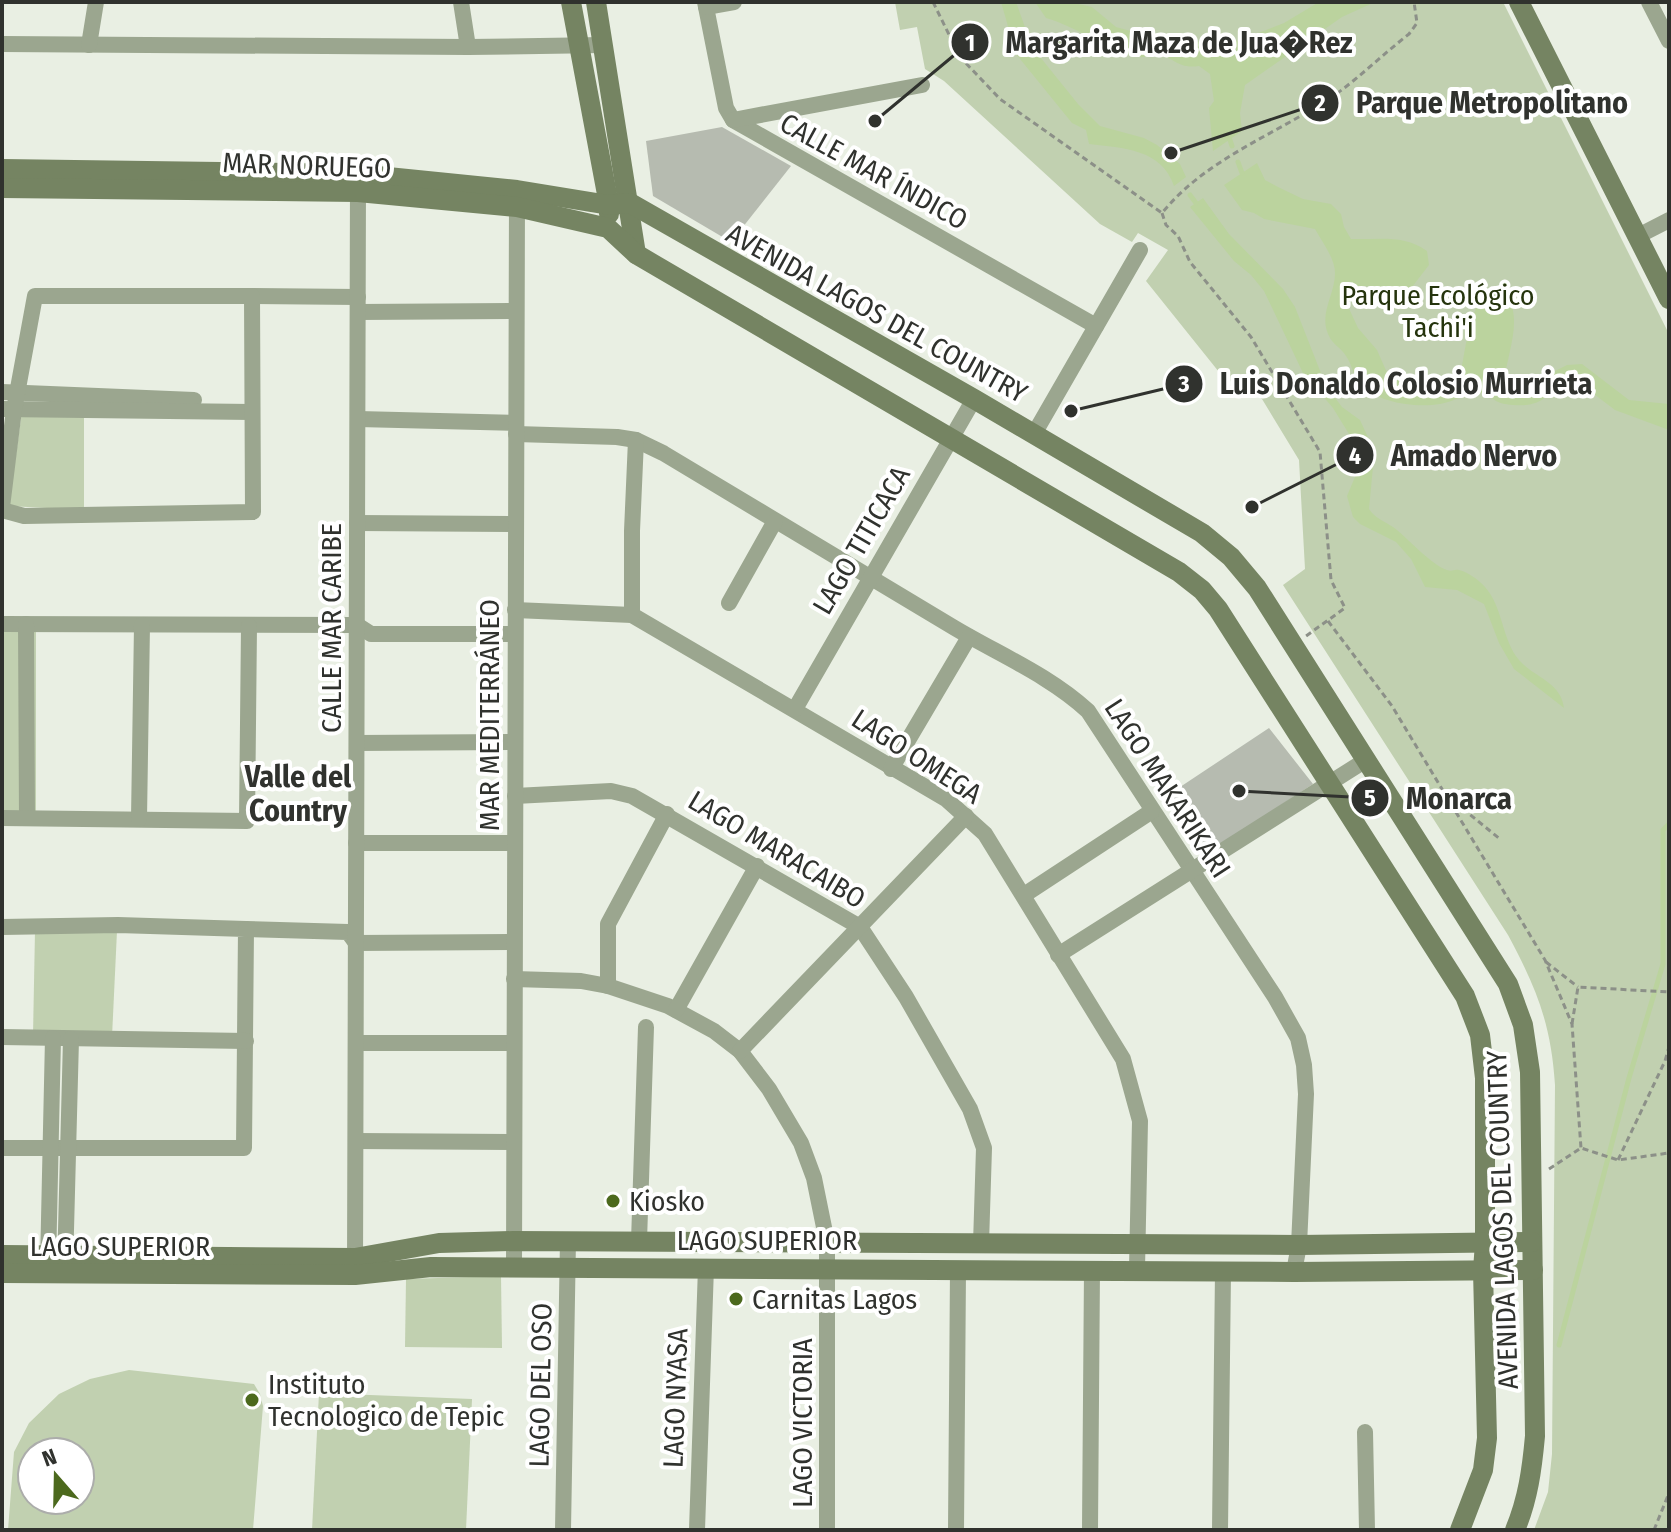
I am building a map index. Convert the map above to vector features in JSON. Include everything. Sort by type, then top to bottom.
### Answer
[{"type":"street","points":[[89,45],[96,2]]},
{"type":"street","points":[[461,2],[468,47]]},
{"type":"street","points":[[571,2],[609,205],[608,228]]},
{"type":"street","points":[[596,2],[636,254]]},
{"type":"street","points":[[734,2],[705,4],[726,108],[733,120],[922,85]]},
{"type":"street","points":[[1519,2],[1669,299]]},
{"type":"street","points":[[1649,2],[1669,41]]},
{"type":"street","points":[[2,44],[603,45]]},
{"type":"street","name":"CALLE MAR ÍNDICO","points":[[733,120],[1096,326]]},
{"type":"street","name":"MAR NORUEGO","points":[[2,169],[358,183],[609,205]]},
{"type":"street","name":"MAR NORUEGO","points":[[2,188],[358,183]]},
{"type":"street","name":"CALLE MAR CARIBE","points":[[355,1267],[358,183]]},
{"type":"street","name":"MAR NORUEGO","points":[[517,199],[608,228]]},
{"type":"street","name":"MAR MEDITERRÁNEO","points":[[514,1266],[517,199]]},
{"type":"street","points":[[609,205],[630,203]]},
{"type":"street","name":"AVENIDA LAGOS DEL COUNTRY","points":[[630,203],[1202,533],[1231,557],[1257,588],[1508,984],[1523,1025],[1530,1072],[1535,1436],[1527,1496],[1515,1530]]},
{"type":"street","points":[[1636,237],[1669,220]]},
{"type":"street","name":"AVENIDA LAGOS DEL COUNTRY","points":[[608,228],[636,254],[1179,572],[1202,590],[1218,609],[1465,996],[1480,1035],[1485,1078],[1483,1270],[1487,1438],[1483,1470],[1460,1530]]},
{"type":"street","points":[[1034,434],[1140,250]]},
{"type":"street","points":[[252,296],[253,512],[24,516],[2,508],[9,401],[35,296],[252,296],[516,311]]},
{"type":"street","name":"LAGO TITICACA","points":[[795,709],[974,399]]},
{"type":"street","points":[[9,401],[252,406]]},
{"type":"street","name":"LAGO MAKARIKARI","points":[[358,419],[636,440],[1047,680],[1088,711],[1275,997],[1298,1038],[1306,1094],[1299,1245],[1294,1272]]},
{"type":"street","points":[[632,615],[636,440]]},
{"type":"street","points":[[729,603],[775,521]]},
{"type":"street","points":[[357,523],[516,524]]},
{"type":"street","name":"LAGO OMEGA","points":[[515,610],[632,615],[946,799],[985,834],[1123,1059],[1132,1083],[1140,1121],[1137,1269]]},
{"type":"street","points":[[2,624],[357,625],[371,634],[515,634]]},
{"type":"street","points":[[26,624],[27,818]]},
{"type":"street","points":[[139,819],[142,625]]},
{"type":"street","points":[[2,818],[247,821],[249,626]]},
{"type":"street","points":[[891,769],[969,637]]},
{"type":"street","points":[[357,743],[515,742]]},
{"type":"street","points":[[1058,955],[1366,760]]},
{"type":"street","name":"LAGO MARACAIBO","points":[[515,796],[611,791],[632,796],[860,927],[906,997],[970,1109],[984,1148],[981,1244]]},
{"type":"street","points":[[1024,895],[1152,811]]},
{"type":"street","points":[[608,986],[608,924],[667,814]]},
{"type":"street","points":[[740,1051],[966,816]]},
{"type":"street","points":[[356,843],[515,843]]},
{"type":"street","points":[[676,1010],[757,866]]},
{"type":"street","points":[[2,927],[118,925],[348,932],[356,943],[514,942]]},
{"type":"street","points":[[2,1148],[244,1148],[246,929]]},
{"type":"street","name":"LAGO VICTORIA","points":[[514,979],[581,981],[608,986],[676,1010],[714,1031],[740,1051],[769,1089],[801,1143],[814,1178],[829,1268],[827,1530]]},
{"type":"street","points":[[639,1241],[646,1027]]},
{"type":"street","points":[[2,1037],[246,1041]]},
{"type":"street","points":[[53,1038],[50,1147],[57,1265]]},
{"type":"street","points":[[57,1265],[68,1149],[71,1039]]},
{"type":"street","points":[[356,1043],[514,1043]]},
{"type":"street","points":[[356,1141],[514,1142]]},
{"type":"street","name":"LAGO DEL OSO","points":[[563,1530],[568,1240]]},
{"type":"street","name":"LAGO SUPERIOR","points":[[355,1267],[439,1243],[513,1241],[1299,1245],[1532,1242]]},
{"type":"street","name":"LAGO SUPERIOR","points":[[2,1255],[57,1265]]},
{"type":"street","name":"LAGO SUPERIOR","points":[[2,1273],[57,1265],[1294,1272],[1533,1270]]},
{"type":"street","name":"LAGO NYASA","points":[[697,1530],[706,1267]]},
{"type":"street","points":[[1090,1530],[1092,1269]]},
{"type":"street","points":[[956,1530],[958,1270]]},
{"type":"street","points":[[1220,1530],[1223,1271]]},
{"type":"street","points":[[1365,1432],[1367,1530]]},
{"type":"path","points":[[933,2],[960,57],[1000,99],[1162,213],[1166,225],[1178,236],[1190,262],[1251,337],[1320,452],[1331,580],[1345,608],[1293,645]]},
{"type":"path","points":[[1162,213],[1179,192],[1245,147],[1342,89],[1409,34],[1417,23],[1414,2]]},
{"type":"path","points":[[1328,621],[1392,706],[1545,960],[1572,1024]]},
{"type":"path","points":[[1445,794],[1500,839]]},
{"type":"path","points":[[1545,960],[1578,987],[1669,992]]},
{"type":"path","points":[[1578,987],[1572,1024],[1581,1148]]},
{"type":"path","points":[[1616,1160],[1669,1047]]},
{"type":"path","points":[[1581,1148],[1616,1160],[1669,1153]]},
{"type":"path","points":[[1554,1166],[1581,1148]]},
{"type":"path","points":[[1654,1530],[1669,1493]]},
{"type":"green space","name":"Parque Ecológico Tachi'i","points":[[895,2],[1503,2],[1669,334],[1669,1530],[1534,1530],[1548,1492],[1552,1454],[1555,1085],[1550,1043],[1535,990],[1508,935],[1283,585],[1305,569],[1299,460],[1262,399],[1223,377],[1146,281],[1168,250],[1138,233],[1132,242],[1100,224],[944,81],[925,69],[917,27],[900,30]]},
{"type":"green space","points":[[84,410],[84,510],[9,506],[22,411]]},
{"type":"green space","points":[[2,623],[36,623],[36,817],[2,817]]},
{"type":"green space","points":[[35,931],[117,931],[112,1037],[33,1036]]},
{"type":"green space","points":[[501,1276],[502,1348],[405,1347],[406,1279]]},
{"type":"green space","points":[[129,1370],[254,1384],[263,1406],[253,1530],[8,1530],[16,1448],[16,1516],[96,1516],[96,1436],[22,1436],[29,1423],[59,1394],[90,1379]]},
{"type":"green space","points":[[319,1393],[472,1399],[466,1530],[312,1530]]},
{"type":"shaded area","points":[[1001,2],[1016,2],[1032,47],[1100,126],[1144,138],[1157,145],[1180,164],[1186,177],[1174,186],[1160,164],[1151,158],[1128,149],[1089,144],[1086,130],[1072,123],[1016,54]]},
{"type":"shaded area","points":[[1035,2],[1069,2],[1092,7],[1116,27],[1145,35],[1197,41],[1210,47],[1240,40],[1284,23],[1319,2],[1375,2],[1342,17],[1245,85],[1240,113],[1242,131],[1213,151],[1209,108],[1214,101],[1210,74],[1199,66],[1181,65],[1164,56],[1139,57],[1116,50],[1046,18]]},
{"type":"shaded area","points":[[1257,163],[1265,180],[1303,199],[1331,204],[1341,214],[1351,239],[1400,240],[1427,251],[1429,265],[1412,287],[1388,289],[1362,286],[1354,290],[1346,302],[1358,328],[1377,350],[1388,375],[1414,388],[1453,375],[1462,365],[1469,327],[1479,300],[1490,291],[1503,289],[1510,299],[1514,322],[1504,382],[1517,390],[1567,365],[1582,364],[1629,400],[1669,404],[1669,430],[1615,410],[1582,385],[1564,388],[1533,404],[1523,405],[1503,403],[1478,393],[1440,404],[1408,404],[1367,390],[1357,380],[1348,359],[1326,330],[1326,313],[1335,273],[1331,256],[1315,229],[1264,219],[1242,210],[1224,185]]},
{"type":"shaded area","points":[[1203,198],[1229,234],[1283,289],[1295,307],[1326,386],[1342,407],[1360,420],[1374,456],[1369,509],[1434,563],[1447,570],[1466,573],[1483,584],[1496,604],[1513,652],[1525,666],[1553,686],[1564,708],[1514,669],[1499,643],[1484,604],[1457,590],[1425,587],[1411,559],[1396,542],[1360,524],[1353,517],[1347,496],[1355,477],[1356,455],[1349,434],[1333,408],[1303,373],[1264,291],[1234,261],[1190,207]]},
{"type":"building","points":[[722,127],[791,166],[731,242],[653,196],[646,141]]},
{"type":"building","points":[[1269,728],[1313,784],[1202,857],[1165,797]]},
{"type":"waterway","points":[[1230,140],[1232,146]]},
{"type":"waterway","points":[[1238,162],[1242,173]]},
{"type":"waterway","points":[[1190,195],[1196,203]]},
{"type":"waterway","points":[[1559,1345],[1629,1078],[1663,964],[1663,830],[1669,824]]},
{"type":"place","name":"Margarita Maza de Jua�Rez","points":[[875,121]]},
{"type":"place","name":"Parque Metropolitano","points":[[1171,153]]},
{"type":"place","name":"Luis Donaldo Colosio Murrieta","points":[[1071,411]]},
{"type":"place","name":"Amado Nervo","points":[[1252,507]]},
{"type":"place","name":"Monarca","points":[[1239,791]]},
{"type":"place","name":"Kiosko","points":[[613,1201]]},
{"type":"place","name":"Carnitas Lagos","points":[[736,1299]]},
{"type":"place","name":"Instituto Tecnologico de Tepic","points":[[252,1400]]},
{"type":"district","name":"Valle del Country","points":[[298,794]]}]
